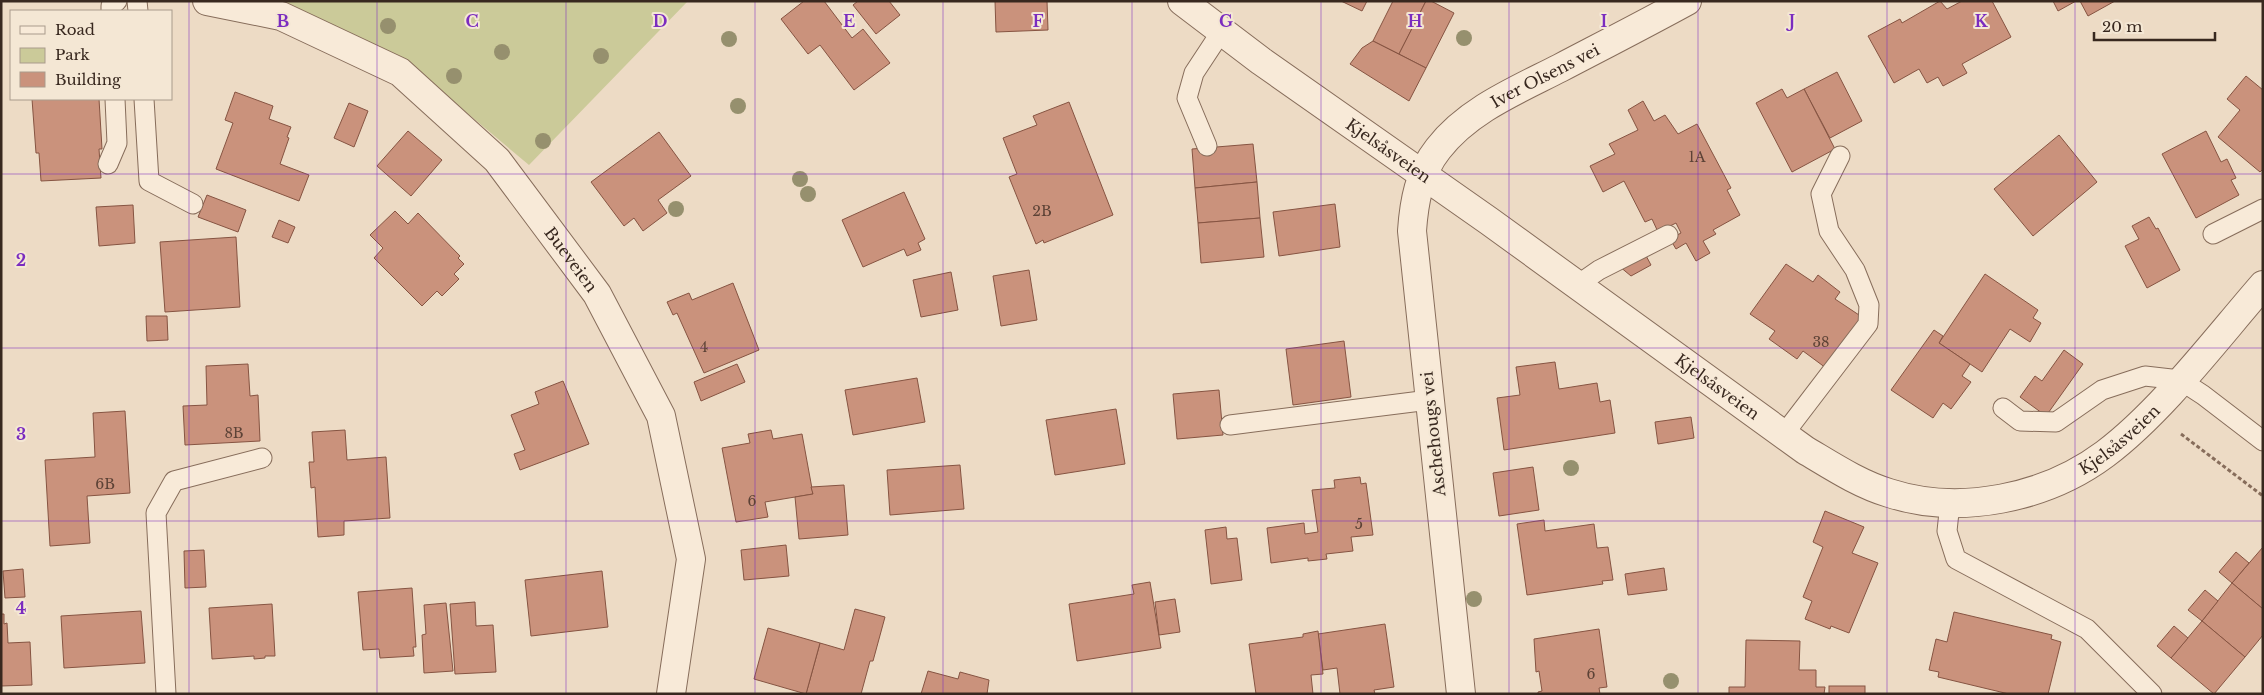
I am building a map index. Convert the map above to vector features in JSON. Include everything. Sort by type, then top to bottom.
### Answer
[{"type":"street","name":"Bueveien","points":[[207,1],[282,16],[400,72],[497,160],[597,294],[661,416],[690,559],[671,694]]},
{"type":"street","name":"Kjelsåsveien","points":[[1182,1],[1221,32],[1784,434],[1835,469],[1890,494],[1950,503],[1990,501],[2048,484],[2079,470],[2105,454],[2128,434],[2180,380],[2263,285]]},
{"type":"street","name":"Iver Olsens vei","points":[[1423,175],[1437,150],[1456,129],[1493,103],[1687,1]]},
{"type":"street","name":"Aschehougs vei","points":[[1423,175],[1414,201],[1412,231],[1461,694]]},
{"type":"lane","points":[[1207,146],[1187,98],[1194,73],[1221,32]]},
{"type":"lane","points":[[108,164],[116,143],[115,100]]},
{"type":"lane","points":[[144,100],[149,181],[193,204]]},
{"type":"lane","points":[[1784,434],[1868,324],[1869,305],[1855,270],[1829,231],[1821,194],[1840,156]]},
{"type":"lane","points":[[2213,234],[2263,209]]},
{"type":"lane","points":[[1576,286],[1598,270],[1668,235]]},
{"type":"lane","points":[[2003,408],[2020,421],[2056,422],[2102,390],[2145,376],[2180,380],[2203,395],[2263,441]]},
{"type":"lane","points":[[1230,425],[1429,400]]},
{"type":"lane","points":[[166,694],[156,514],[174,481],[262,458]]},
{"type":"lane","points":[[1950,503],[1947,531],[1956,559],[2087,629],[2152,694]]},
{"type":"path","points":[[2175,429],[2263,496]]},
{"type":"green space","points":[[261,1],[688,1],[529,165],[417,71]]},
{"type":"building","points":[[804,1],[824,1],[852,38],[863,29],[890,63],[854,90],[820,45],[808,54],[781,19]]},
{"type":"building","points":[[858,1],[889,1],[900,15],[876,34],[853,5]]},
{"type":"building","points":[[995,1],[1047,1],[1048,30],[996,32]]},
{"type":"building","points":[[1341,1],[1367,1],[1362,11]]},
{"type":"building","points":[[1393,1],[1426,1],[1399,54],[1373,41]]},
{"type":"building","points":[[1426,1],[1431,1],[1454,13],[1426,68],[1399,54]]},
{"type":"building","points":[[1940,1],[1947,9],[1962,1],[1992,1],[2011,37],[1962,64],[1967,73],[1943,86],[1938,77],[1927,83],[1919,69],[1894,83],[1868,36],[1900,19],[1902,23]]},
{"type":"building","points":[[2053,1],[2076,1],[2058,11]]},
{"type":"building","points":[[2080,1],[2115,1],[2088,16]]},
{"type":"building","points":[[1373,41],[1426,68],[1409,101],[1350,64],[1362,48]]},
{"type":"building","points":[[1837,72],[1862,121],[1830,138],[1804,89]]},
{"type":"building","points":[[2246,76],[2263,90],[2263,169],[2260,172],[2218,137],[2240,110],[2227,99]]},
{"type":"building","points":[[1782,89],[1787,98],[1804,89],[1835,149],[1792,172],[1756,103]]},
{"type":"building","points":[[235,92],[273,106],[269,119],[291,127],[280,164],[309,175],[299,201],[216,169],[233,123],[225,120]]},
{"type":"building","points":[[32,100],[99,100],[102,149],[99,149],[101,178],[41,181],[39,153],[36,153]]},
{"type":"building","points":[[1643,101],[1654,121],[1665,115],[1678,134],[1697,124],[1731,188],[1727,190],[1740,215],[1713,230],[1716,234],[1703,241],[1710,253],[1696,261],[1686,243],[1676,249],[1670,239],[1681,233],[1676,223],[1658,232],[1652,219],[1645,222],[1624,181],[1603,192],[1590,166],[1615,154],[1609,144],[1638,130],[1628,110]]},
{"type":"building","points":[[1069,102],[1113,215],[1044,243],[1043,240],[1036,244],[1009,177],[1017,174],[1003,138],[1037,125],[1033,116]]},
{"type":"building","points":[[349,103],[368,111],[354,147],[334,138]]},
{"type":"building","points":[[408,131],[442,160],[411,196],[377,166]]},
{"type":"building","points":[[2206,131],[2221,162],[2227,159],[2236,178],[2231,180],[2239,195],[2196,218],[2162,154]]},
{"type":"building","points":[[659,132],[691,176],[658,200],[667,213],[643,231],[634,218],[624,226],[591,182]]},
{"type":"building","points":[[2059,135],[2097,182],[2033,236],[1994,189]]},
{"type":"building","points":[[1253,144],[1257,182],[1195,188],[1192,149]]},
{"type":"building","points":[[1257,182],[1260,218],[1198,223],[1195,188]]},
{"type":"building","points":[[904,192],[925,239],[918,243],[921,250],[907,256],[904,249],[863,267],[842,220]]},
{"type":"building","points":[[207,195],[246,210],[238,232],[198,217]]},
{"type":"building","points":[[1335,204],[1340,247],[1279,256],[1273,212]]},
{"type":"building","points":[[133,205],[135,243],[99,246],[96,207]]},
{"type":"building","points":[[395,211],[408,224],[418,213],[460,256],[458,258],[464,264],[454,274],[459,279],[442,296],[437,291],[422,306],[374,258],[383,248],[370,235]]},
{"type":"building","points":[[2149,217],[2156,229],[2158,228],[2180,270],[2147,288],[2125,246],[2139,239],[2132,226]]},
{"type":"building","points":[[1260,218],[1264,257],[1201,263],[1198,223]]},
{"type":"building","points":[[279,220],[295,227],[288,243],[272,237]]},
{"type":"building","points":[[236,237],[240,307],[165,312],[160,242]]},
{"type":"building","points":[[1644,252],[1651,265],[1631,276],[1619,266]]},
{"type":"building","points":[[1786,264],[1813,282],[1818,275],[1840,292],[1835,299],[1862,317],[1826,368],[1803,351],[1797,359],[1769,339],[1775,331],[1750,314]]},
{"type":"building","points":[[1029,270],[1037,320],[1001,326],[993,276]]},
{"type":"building","points":[[951,272],[958,310],[921,317],[913,280]]},
{"type":"building","points":[[1985,274],[2038,310],[2033,318],[2041,323],[2030,342],[2010,329],[1982,372],[1939,343]]},
{"type":"building","points":[[733,283],[759,350],[704,373],[677,313],[673,315],[667,302],[689,293],[692,300]]},
{"type":"building","points":[[146,316],[167,316],[168,340],[147,341]]},
{"type":"building","points":[[1934,330],[1943,336],[1939,343],[1970,364],[1962,376],[1971,382],[1951,409],[1943,403],[1933,418],[1891,390]]},
{"type":"building","points":[[1344,341],[1351,397],[1293,405],[1286,349]]},
{"type":"building","points":[[2064,350],[2083,364],[2046,416],[2020,397],[2035,376],[2042,381]]},
{"type":"building","points":[[1555,362],[1559,389],[1597,383],[1600,402],[1610,400],[1615,433],[1504,450],[1497,398],[1520,395],[1516,367]]},
{"type":"building","points":[[248,364],[250,396],[258,395],[260,441],[185,445],[183,406],[207,405],[206,366]]},
{"type":"building","points":[[737,364],[745,382],[701,401],[694,382]]},
{"type":"building","points":[[917,378],[925,422],[853,435],[845,390]]},
{"type":"building","points":[[563,381],[589,444],[520,470],[514,454],[525,450],[511,415],[539,404],[535,392]]},
{"type":"building","points":[[1219,390],[1223,435],[1177,439],[1173,394]]},
{"type":"building","points":[[1116,409],[1125,464],[1055,475],[1046,420]]},
{"type":"building","points":[[125,411],[130,493],[87,496],[90,543],[50,546],[45,460],[95,457],[93,413]]},
{"type":"building","points":[[1691,417],[1694,438],[1658,444],[1655,422]]},
{"type":"building","points":[[345,430],[347,460],[386,457],[390,518],[344,521],[344,535],[318,537],[315,487],[311,488],[309,462],[314,462],[312,432]]},
{"type":"building","points":[[771,430],[773,439],[802,434],[813,494],[765,502],[768,517],[736,522],[722,448],[750,443],[748,434]]},
{"type":"building","points":[[960,465],[964,509],[890,515],[887,470]]},
{"type":"building","points":[[1533,467],[1539,510],[1499,516],[1493,473]]},
{"type":"building","points":[[1360,477],[1361,484],[1366,483],[1373,535],[1351,537],[1353,551],[1326,554],[1327,559],[1308,561],[1308,558],[1271,563],[1267,528],[1304,523],[1305,534],[1318,532],[1312,490],[1335,488],[1334,480]]},
{"type":"building","points":[[844,485],[848,535],[799,539],[795,497],[813,494],[811,487]]},
{"type":"building","points":[[1825,511],[1864,527],[1852,553],[1878,563],[1849,633],[1831,626],[1830,629],[1805,619],[1812,601],[1803,597],[1823,547],[1813,542]]},
{"type":"building","points":[[1544,520],[1545,531],[1594,524],[1597,548],[1608,547],[1613,580],[1602,581],[1603,584],[1527,595],[1517,524]]},
{"type":"building","points":[[1226,527],[1227,539],[1237,538],[1242,580],[1211,584],[1205,530]]},
{"type":"building","points":[[786,545],[789,576],[744,580],[741,550]]},
{"type":"building","points":[[2263,547],[2263,609],[2232,583]]},
{"type":"building","points":[[204,550],[206,587],[185,588],[184,551]]},
{"type":"building","points":[[2236,552],[2249,563],[2232,583],[2219,572]]},
{"type":"building","points":[[1664,568],[1667,590],[1628,595],[1625,574]]},
{"type":"building","points":[[23,569],[25,597],[5,598],[3,571]]},
{"type":"building","points":[[602,571],[608,627],[531,636],[525,580]]},
{"type":"building","points":[[1150,582],[1161,648],[1077,661],[1069,604],[1134,594],[1132,585]]},
{"type":"building","points":[[2232,583],[2263,609],[2263,635],[2245,657],[2202,621]]},
{"type":"building","points":[[412,588],[416,647],[413,647],[414,656],[380,658],[379,649],[363,650],[358,592]]},
{"type":"building","points":[[2205,590],[2218,601],[2202,621],[2188,610]]},
{"type":"building","points":[[1175,599],[1180,632],[1159,635],[1155,602]]},
{"type":"building","points":[[475,602],[476,626],[493,625],[496,672],[455,674],[450,604]]},
{"type":"building","points":[[446,603],[453,671],[424,673],[422,635],[426,634],[424,605]]},
{"type":"building","points":[[272,604],[275,656],[254,659],[254,656],[212,659],[209,608]]},
{"type":"building","points":[[855,609],[885,617],[873,661],[870,661],[861,694],[806,694],[820,643],[844,650]]},
{"type":"building","points":[[141,611],[145,663],[64,668],[61,616]]},
{"type":"building","points":[[1954,612],[2052,635],[2051,639],[2061,642],[2048,694],[2009,694],[1938,677],[1939,672],[1929,670],[1936,639],[1947,642]]},
{"type":"building","points":[[1,614],[4,614],[4,624],[7,623],[8,643],[30,642],[32,685],[1,686]]},
{"type":"building","points":[[2202,621],[2245,657],[2214,694],[2171,658]]},
{"type":"building","points":[[1385,624],[1394,687],[1374,690],[1375,694],[1340,694],[1337,668],[1323,670],[1318,634]]},
{"type":"building","points":[[2174,626],[2188,638],[2171,658],[2157,646]]},
{"type":"building","points":[[768,628],[820,643],[806,694],[754,679]]},
{"type":"building","points":[[1599,629],[1607,687],[1599,688],[1600,694],[1538,694],[1538,692],[1542,691],[1539,671],[1536,672],[1534,639]]},
{"type":"building","points":[[1318,631],[1323,674],[1311,675],[1313,694],[1256,694],[1249,644],[1303,637],[1303,634]]},
{"type":"building","points":[[1746,640],[1800,641],[1799,670],[1816,670],[1816,687],[1825,687],[1824,694],[1729,694],[1729,687],[1745,687]]},
{"type":"building","points":[[928,671],[958,679],[960,672],[989,680],[987,694],[921,694]]},
{"type":"building","points":[[1829,686],[1865,686],[1865,694],[1829,694]]}]
